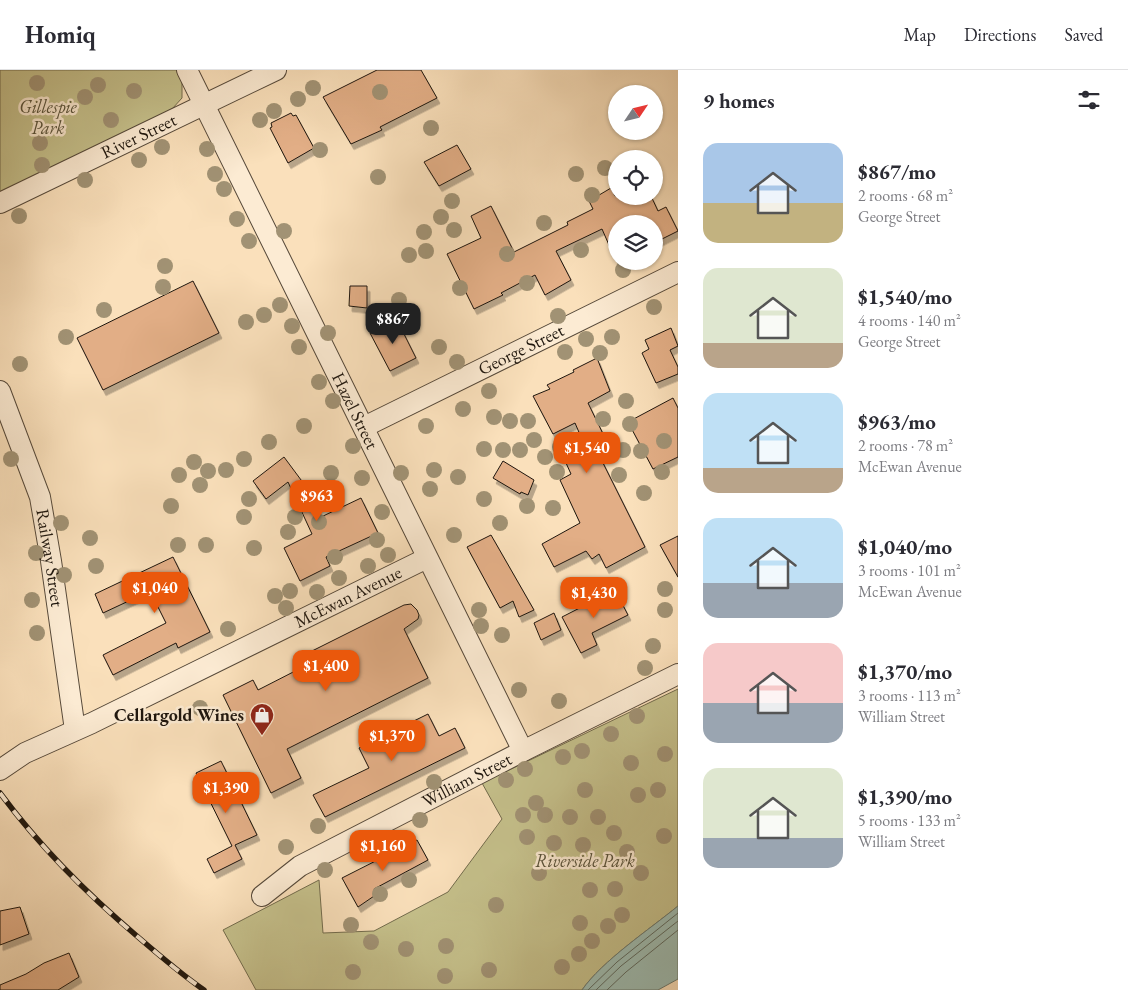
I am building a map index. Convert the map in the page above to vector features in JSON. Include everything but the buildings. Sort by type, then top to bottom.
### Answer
[{"type":"street","name":"Hazel Street","points":[[187,70],[523,751]]},
{"type":"street","name":"River Street","points":[[0,203],[276,70]]},
{"type":"street","name":"George Street","points":[[364,427],[678,272]]},
{"type":"street","name":"Railway Street","points":[[0,391],[40,497],[75,730]]},
{"type":"street","name":"McEwan Avenue","points":[[0,770],[25,753],[427,558]]},
{"type":"street","name":"William Street","points":[[262,896],[300,866],[523,751],[678,674]]},
{"type":"green space","name":"Gillespie Park","points":[[0,70],[177,70],[182,81],[182,98],[172,109],[0,193]]},
{"type":"green space","name":"Riverside Park","points":[[678,689],[678,906],[614,957],[582,990],[256,990],[223,930],[319,880],[323,933],[374,931],[448,892],[502,819],[482,783]]},
{"type":"water","points":[[678,906],[678,979],[658,990],[582,990],[614,957]]},
{"type":"railway","points":[[0,793],[31,832],[82,887],[154,951],[204,990]]},
{"type":"place","name":"Cellargold Wines","points":[[262,736]]}]
